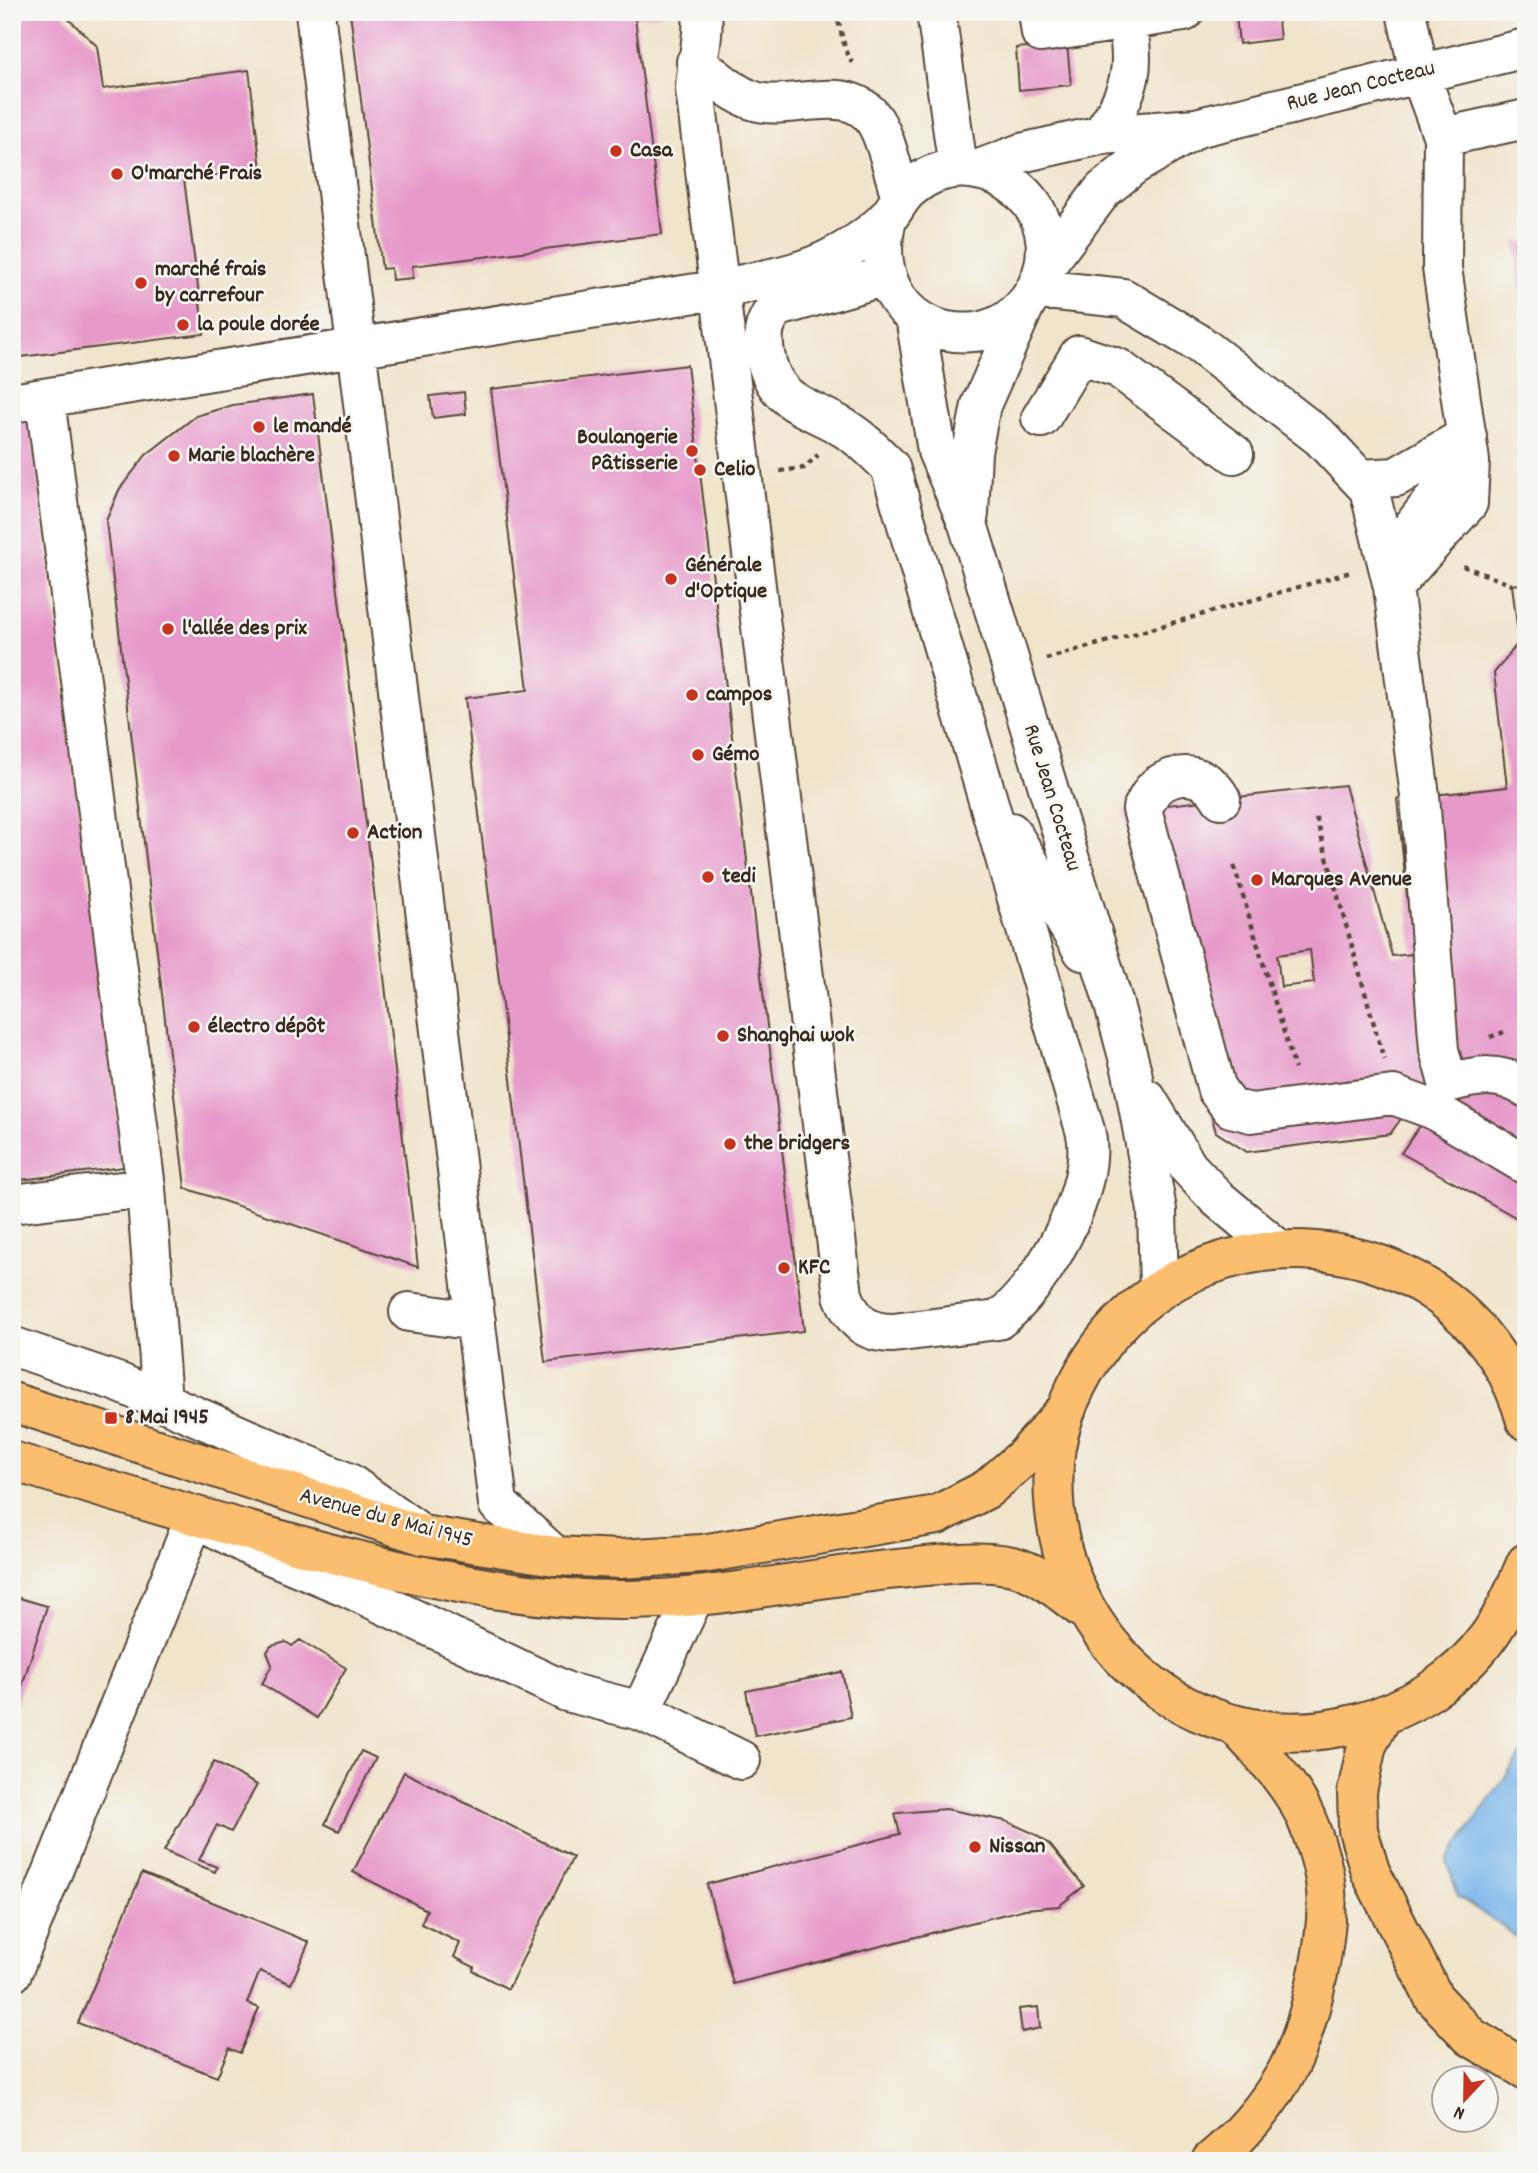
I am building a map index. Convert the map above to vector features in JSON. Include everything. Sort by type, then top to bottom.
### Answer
[{"type":"main road","name":"Avenue du 8 Mai 1945","points":[[1524,1408],[1488,1346],[1464,1317],[1423,1285],[1365,1259],[1328,1251],[1277,1248],[1216,1261],[1159,1289],[1119,1322],[1088,1363],[1065,1410],[1054,1460],[1053,1512],[1063,1562],[1084,1609],[1112,1649],[1147,1682],[1189,1708],[1235,1725],[1284,1732],[1333,1730],[1382,1717],[1421,1697],[1457,1670],[1487,1639],[1511,1601],[1526,1563]]},
{"type":"main road","name":"Avenue du 8 Mai 1945","points":[[12,1402],[422,1535],[555,1556],[619,1559],[702,1554],[937,1516],[987,1489],[1025,1455],[1065,1410]]},
{"type":"main road","name":"Avenue du 8 Mai 1945","points":[[12,1461],[195,1517],[368,1563],[456,1583],[568,1597],[621,1600],[694,1597],[837,1574],[950,1564],[1007,1564],[1042,1579],[1084,1609]]},
{"type":"main road","points":[[1382,1717],[1367,1745],[1357,1792],[1358,1829],[1370,1871],[1434,1998],[1471,2037],[1526,2070]]},
{"type":"main road","points":[[1211,2161],[1232,2144],[1254,2119],[1285,2075],[1303,2029],[1324,1927],[1326,1890],[1319,1856],[1306,1818],[1293,1793],[1235,1725]]},
{"type":"street","points":[[315,12],[359,347],[498,1504],[555,1556]]},
{"type":"street","points":[[936,12],[969,169]]},
{"type":"street","points":[[1039,22],[1184,12]]},
{"type":"street","points":[[1390,574],[1424,551],[1468,503],[1469,449],[1443,268],[1443,136],[1419,72],[1406,12]]},
{"type":"street","points":[[1101,135],[1122,105],[1130,82],[1132,42],[1125,17]]},
{"type":"street","points":[[162,1401],[146,1188],[28,401],[721,289],[814,266],[835,256],[895,207],[875,122],[866,111],[852,103],[834,99],[763,103],[742,96],[701,34]]},
{"type":"street","points":[[701,34],[695,89],[843,1296],[850,1313],[862,1326],[876,1333],[998,1320],[1010,1312],[1049,1259],[1061,1236],[1083,1185],[1090,1155],[1085,1130],[890,467],[871,447],[840,426],[810,412],[774,384],[762,332],[775,308],[885,276]]},
{"type":"street","name":"Rue Jean Cocteau","points":[[1196,128],[1134,165],[1102,190],[1035,287],[1006,322],[984,331],[960,333],[936,328],[915,317],[897,299],[885,276],[881,256],[895,207],[926,177],[969,169],[1021,153],[1101,135],[1196,128],[1526,48]]},
{"type":"street","points":[[1443,136],[1526,119]]},
{"type":"street","name":"Rue Jean Cocteau","points":[[968,524],[972,452],[981,405],[1035,287],[1046,245],[1041,223],[1031,203],[999,176],[969,169]]},
{"type":"street","points":[[1035,287],[1123,298],[1198,343],[1321,438],[1369,489],[1390,574],[1420,796],[1440,1080],[1526,1165]]},
{"type":"street","name":"Rue Jean Cocteau","points":[[915,317],[937,451],[968,524],[1113,1001],[1132,1072],[1157,1210],[1159,1289]]},
{"type":"street","points":[[1041,418],[1079,355],[1118,368],[1234,454]]},
{"type":"street","points":[[1360,479],[1396,477],[1469,449]]},
{"type":"street","points":[[1390,574],[1469,449]]},
{"type":"street","points":[[1221,799],[1213,785],[1198,777],[1178,777],[1156,786],[1142,809],[1217,1090],[1231,1108],[1251,1113],[1385,1095],[1440,1080],[1480,1074],[1510,1078],[1526,1088]]},
{"type":"street","points":[[983,786],[1113,1001]]},
{"type":"street","name":"Rue Jean Cocteau","points":[[1132,1072],[1188,1167],[1217,1198],[1277,1248]]},
{"type":"street","points":[[12,1204],[146,1188]]},
{"type":"street","points":[[409,1312],[476,1321]]},
{"type":"street","points":[[12,1346],[120,1383],[349,1483],[422,1535]]},
{"type":"street","points":[[12,1973],[195,1517],[251,1547],[347,1587],[568,1692],[641,1711],[741,1760]]},
{"type":"street","points":[[641,1711],[694,1597]]},
{"type":"path","points":[[1424,551],[1513,585]]},
{"type":"path","points":[[1012,667],[1390,574]]},
{"type":"path","points":[[1316,818],[1385,1095]]},
{"type":"path","points":[[1234,866],[1298,1078]]},
{"type":"path","points":[[1440,1080],[1504,1032]]},
{"type":"water","points":[[1526,1747],[1526,1943],[1458,1896],[1447,1861]]},
{"type":"building","name":"O'marché Frais","points":[[12,12],[61,12],[97,46],[103,89],[249,70],[261,169],[184,179],[204,334],[12,358]]},
{"type":"building","points":[[350,12],[660,12],[661,15],[635,17],[662,234],[412,266],[413,278],[392,280],[391,268],[382,269]]},
{"type":"building","points":[[1277,12],[1280,39],[1239,44],[1236,15]]},
{"type":"building","points":[[1067,44],[1071,85],[1019,90],[1016,48]]},
{"type":"building","points":[[1526,241],[1526,324],[1524,324],[1515,242]]},
{"type":"building","points":[[687,365],[804,1331],[545,1362],[465,698],[528,690],[491,389]]},
{"type":"building","points":[[464,392],[466,414],[433,418],[430,396]]},
{"type":"building","points":[[313,394],[418,1267],[185,1188],[106,521],[119,490],[146,455],[196,416],[233,405]]},
{"type":"building","points":[[31,420],[124,1167],[12,1181],[12,422]]},
{"type":"building","name":"Marques Avenue","points":[[1526,583],[1526,1223],[1401,1153],[1420,1126],[1403,1116],[1390,1134],[1247,1152],[1216,1132],[1123,810],[1345,785],[1392,956],[1413,954],[1397,799],[1507,787],[1494,673],[1519,642],[1512,585]],"holes":[[[1310,950],[1314,983],[1281,987],[1277,955]]]},
{"type":"building","points":[[12,1596],[47,1606],[13,1715],[12,1715]]},
{"type":"building","points":[[300,1640],[346,1668],[317,1718],[262,1684],[272,1665],[267,1652],[271,1646],[286,1642],[292,1646]]},
{"type":"building","points":[[842,1672],[851,1717],[755,1736],[746,1691]]},
{"type":"building","points":[[361,1751],[376,1758],[339,1831],[325,1824]]},
{"type":"building","points":[[214,1762],[257,1785],[231,1832],[217,1825],[199,1860],[217,1867],[215,1872],[164,1851]]},
{"type":"building","points":[[404,1772],[573,1857],[508,1989],[473,1971],[474,1967],[454,1957],[460,1943],[421,1924],[427,1910],[353,1872]]},
{"type":"building","points":[[946,1809],[1006,1821],[1033,1833],[1050,1845],[1084,1886],[1059,1906],[1025,1909],[733,1984],[707,1884],[900,1834],[895,1814],[898,1813]]},
{"type":"building","points":[[142,1873],[309,1942],[291,1984],[260,1971],[247,2003],[259,2008],[240,2053],[229,2048],[217,2077],[78,2023]]},
{"type":"building","points":[[1038,2007],[1040,2028],[1022,2032],[1019,2009]]},
{"type":"place","name":"Casa","points":[[616,151]]},
{"type":"place","name":"O'marché Frais","points":[[117,174]]},
{"type":"place","name":"marché frais by carrefour","points":[[141,283]]},
{"type":"place","name":"la poule dorée","points":[[183,325]]},
{"type":"place","name":"le mandé","points":[[259,427]]},
{"type":"place","name":"Boulangerie Pâtisserie","points":[[692,451]]},
{"type":"place","name":"Marie blachère","points":[[174,456]]},
{"type":"place","name":"Celio","points":[[700,470]]},
{"type":"place","name":"Générale d'Optique","points":[[671,579]]},
{"type":"place","name":"l'allée des prix","points":[[168,629]]},
{"type":"place","name":"campos","points":[[692,695]]},
{"type":"place","name":"Gémo","points":[[698,755]]},
{"type":"place","name":"Action","points":[[353,833]]},
{"type":"place","name":"tedi","points":[[708,877]]},
{"type":"place","name":"Marques Avenue","points":[[1257,880]]},
{"type":"place","name":"électro dépôt","points":[[194,1027]]},
{"type":"place","name":"Shanghai wok","points":[[723,1036]]},
{"type":"place","name":"the bridgers","points":[[730,1144]]},
{"type":"place","name":"KFC","points":[[784,1268]]},
{"type":"place","name":"8 Mai 1945","points":[[111,1418]]},
{"type":"place","name":"Nissan","points":[[975,1847]]}]
